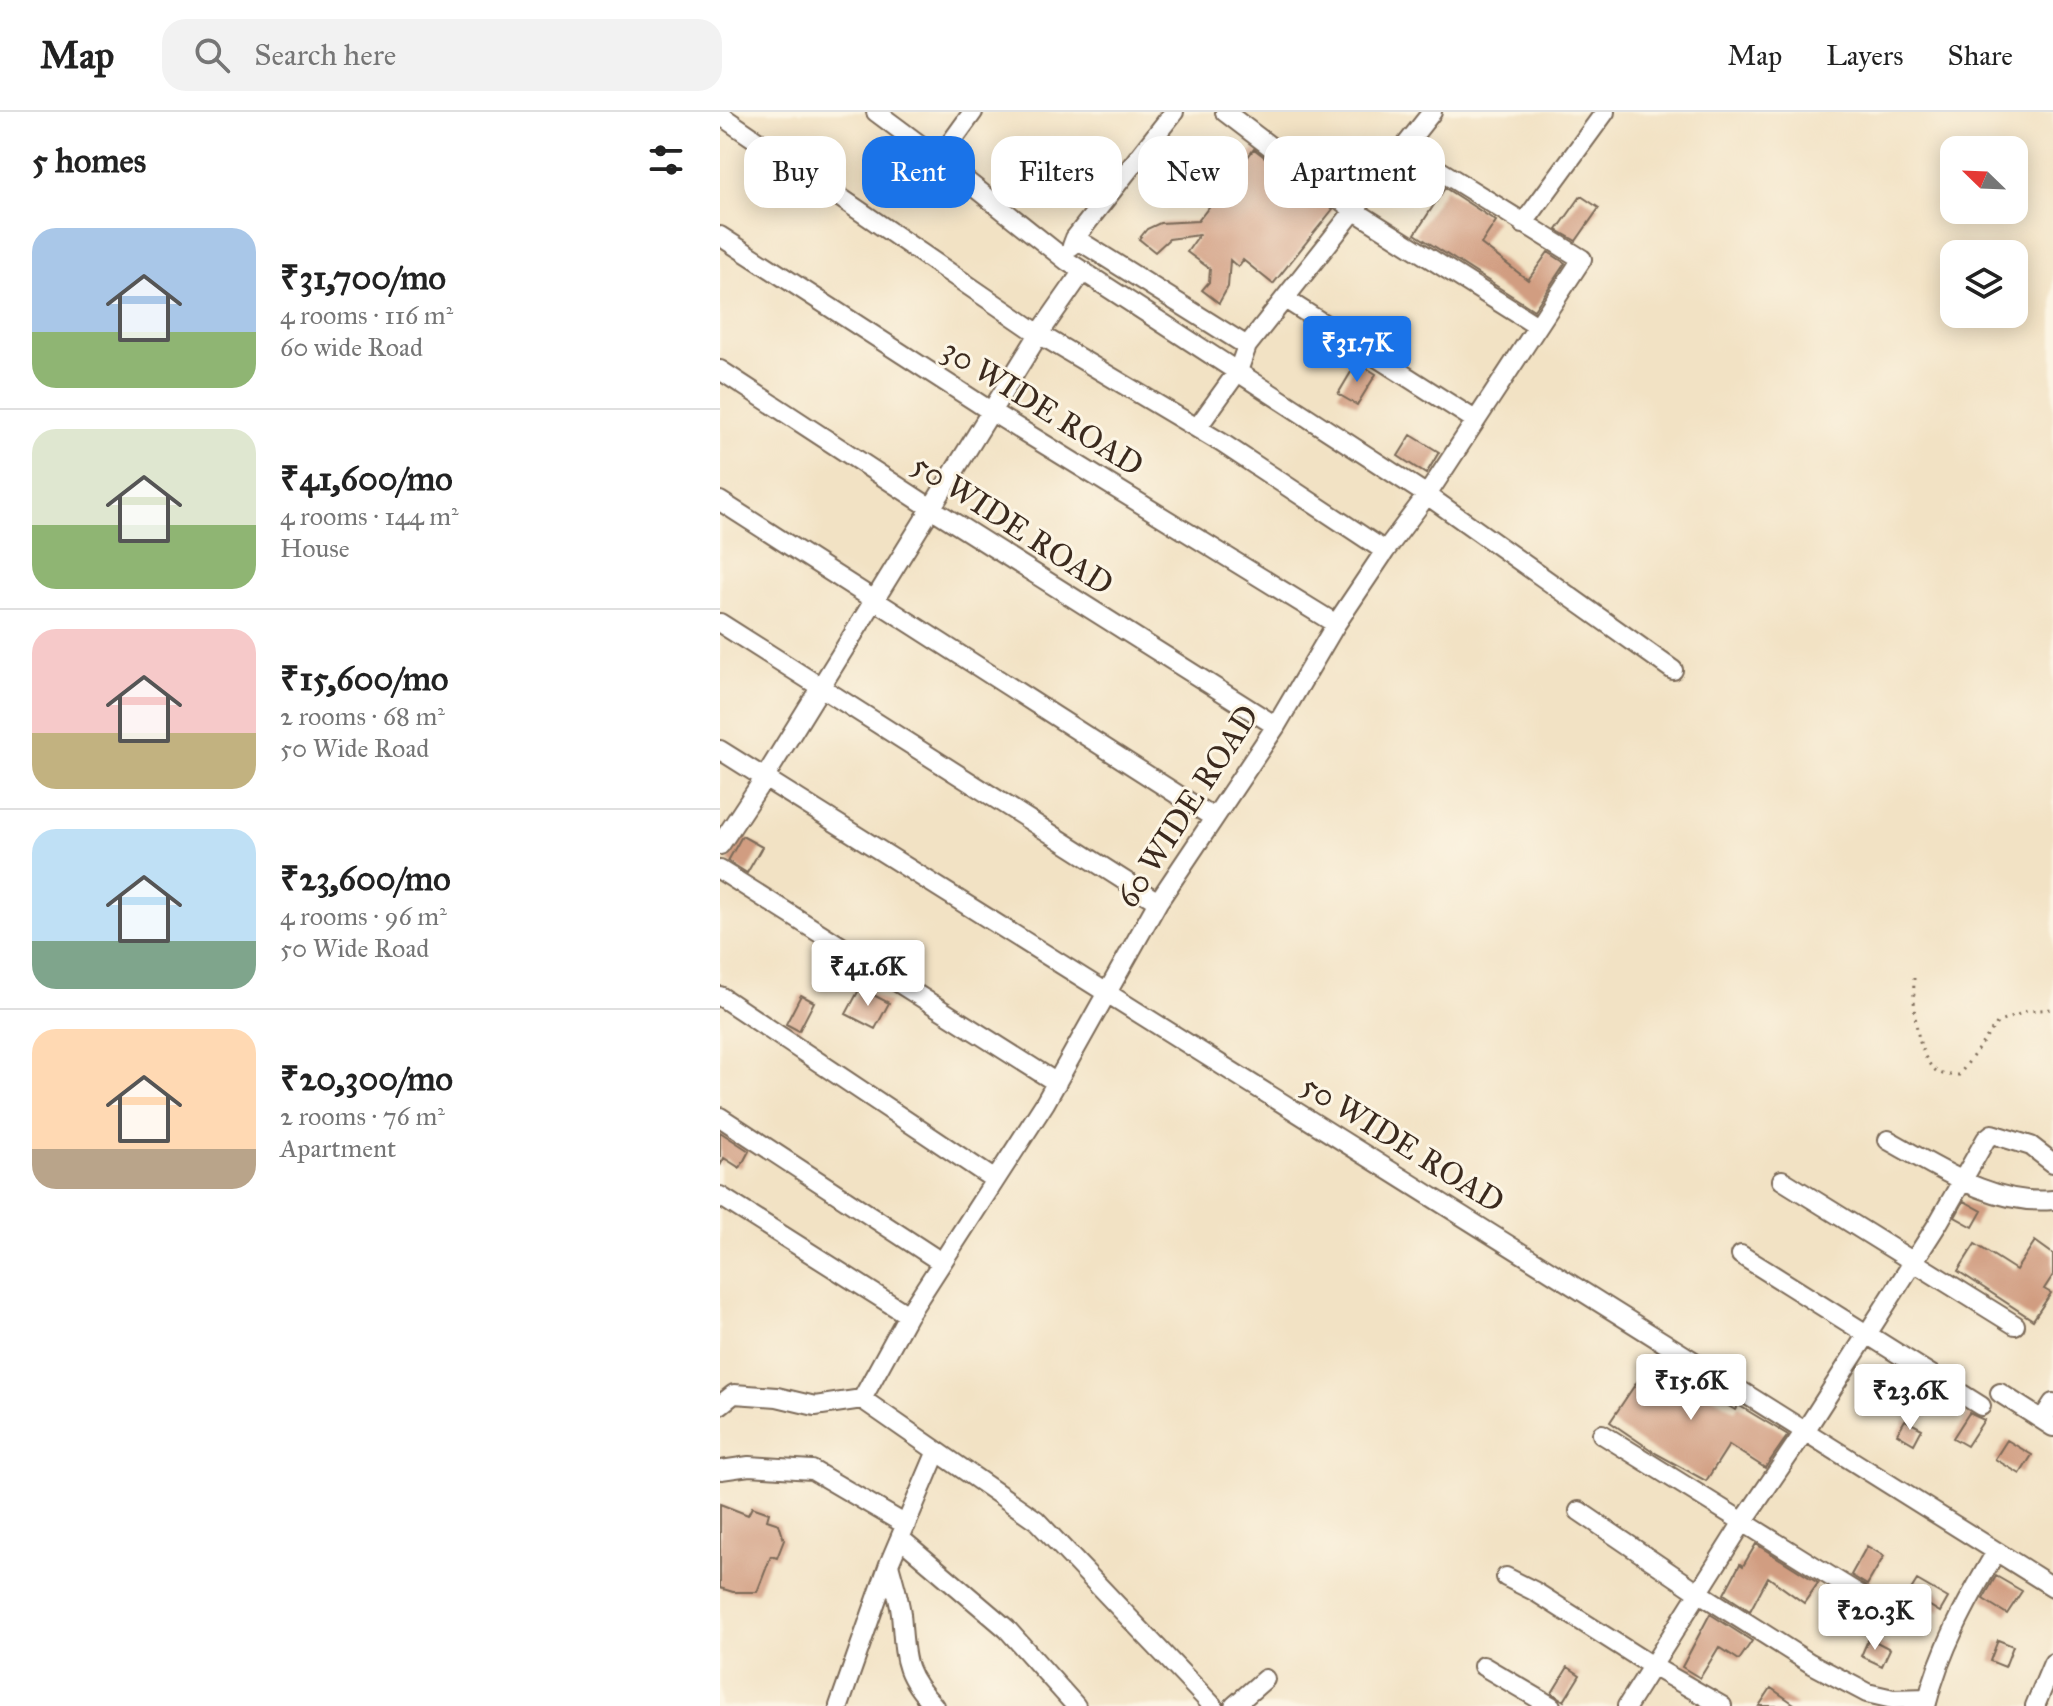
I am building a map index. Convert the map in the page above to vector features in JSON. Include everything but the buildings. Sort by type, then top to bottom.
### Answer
[{"type":"street","points":[[876,112],[898,118],[916,136]]},
{"type":"street","points":[[956,136],[973,112]]},
{"type":"street","points":[[720,845],[1039,334],[1075,266],[1075,238],[1174,112]]},
{"type":"street","points":[[1225,112],[1355,211],[1537,326]]},
{"type":"street","points":[[1414,136],[1432,112]]},
{"type":"street","points":[[1445,174],[1523,224],[1605,112]]},
{"type":"street","points":[[720,115],[1039,334],[1197,428],[1385,551]]},
{"type":"street","points":[[975,187],[1075,266],[1427,495],[1673,670]]},
{"type":"street","points":[[1197,428],[1238,371],[1247,346],[1357,208]]},
{"type":"street","name":"60 WIDE ROAD","points":[[862,1399],[908,1315],[1057,1083],[1158,902],[1276,726],[1336,624],[1427,495],[1582,259],[1523,224]]},
{"type":"street","name":"30 WIDE ROAD","points":[[720,236],[992,412],[1336,624]]},
{"type":"street","points":[[1075,238],[1247,346]]},
{"type":"street","points":[[1285,299],[1475,420]]},
{"type":"street","name":"50 WIDE ROAD","points":[[724,379],[1276,726]]},
{"type":"street","points":[[720,501],[1214,818]]},
{"type":"street","points":[[720,623],[1158,902]]},
{"type":"street","name":"50 WIDE ROAD","points":[[720,750],[2053,1587]]},
{"type":"street","points":[[720,870],[1057,1083]]},
{"type":"street","points":[[720,996],[995,1180]]},
{"type":"street","points":[[720,1117],[941,1262]]},
{"type":"street","points":[[1627,1706],[1914,1261],[1979,1150],[1992,1134],[2031,1146],[2053,1163]]},
{"type":"street","points":[[1888,1140],[1961,1181],[1985,1190],[2036,1201],[2053,1200]]},
{"type":"street","points":[[1782,1180],[2015,1325]]},
{"type":"street","points":[[720,1196],[908,1315]]},
{"type":"street","points":[[1741,1255],[1981,1406]]},
{"type":"street","points":[[2000,1393],[2048,1423],[2053,1403]]},
{"type":"street","points":[[720,1405],[734,1394],[777,1397],[815,1406],[862,1399],[1036,1520],[1213,1706]]},
{"type":"street","points":[[1602,1434],[1894,1616]]},
{"type":"street","points":[[839,1706],[889,1564],[937,1451]]},
{"type":"street","points":[[721,1470],[749,1466],[812,1470],[903,1532],[1007,1629],[1076,1706]]},
{"type":"street","points":[[1579,1511],[1810,1663],[1867,1693],[1893,1699],[1927,1702],[1936,1666],[1968,1600],[1996,1552]]},
{"type":"street","points":[[889,1564],[900,1611],[903,1654],[915,1686],[934,1706]]},
{"type":"street","points":[[1506,1577],[1722,1706]]},
{"type":"street","points":[[2035,1706],[2053,1663]]},
{"type":"street","points":[[1483,1666],[1551,1706]]},
{"type":"street","points":[[1234,1706],[1265,1679]]},
{"type":"path","points":[[1914,978],[1913,999],[1918,1033],[1933,1069],[1943,1075],[1959,1075],[1997,1023],[2027,1011],[2053,1009]]}]
